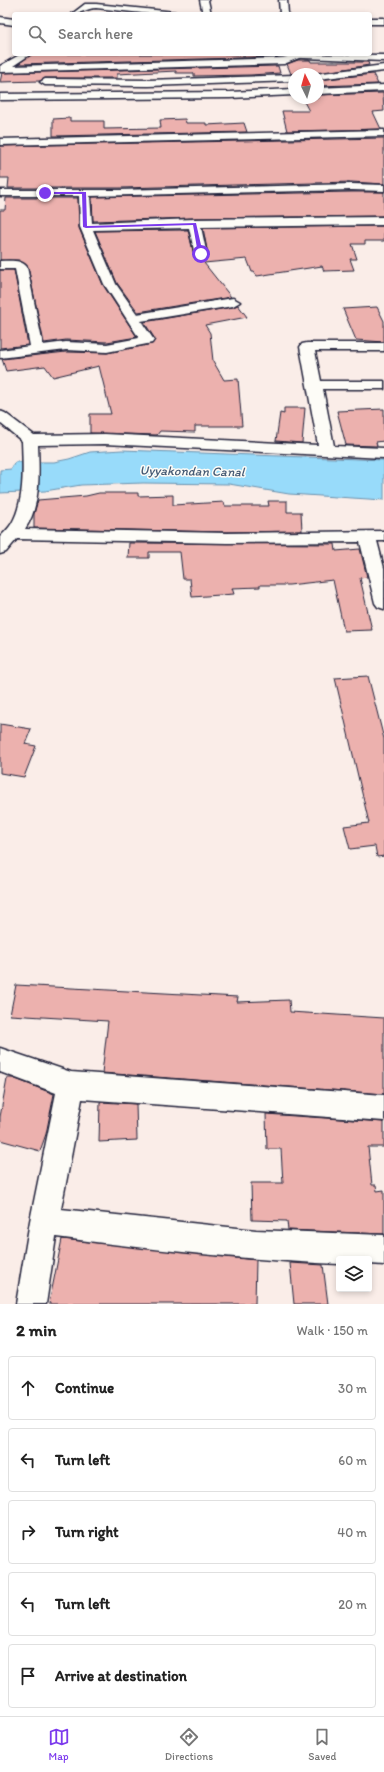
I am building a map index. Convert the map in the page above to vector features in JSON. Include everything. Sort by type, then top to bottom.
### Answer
[{"type":"main road","points":[[0,20],[12,22]]},
{"type":"main road","points":[[300,56],[384,58]]},
{"type":"street","points":[[204,0],[207,12]]},
{"type":"street","points":[[284,0],[284,12]]},
{"type":"street","points":[[80,12],[88,6],[160,9],[169,12]]},
{"type":"street","points":[[372,21],[384,21]]},
{"type":"street","points":[[0,70],[24,56]]},
{"type":"street","points":[[0,70],[284,62],[300,56]]},
{"type":"street","points":[[324,75],[384,68]]},
{"type":"street","points":[[355,72],[367,89]]},
{"type":"street","points":[[32,81],[148,83],[288,78]]},
{"type":"street","points":[[324,91],[384,88]]},
{"type":"street","points":[[0,97],[230,95],[288,92]]},
{"type":"street","points":[[0,142],[384,133]]},
{"type":"street","points":[[0,193],[84,193],[344,187],[384,188]]},
{"type":"street","points":[[0,354],[66,346],[107,348],[147,340],[110,284],[86,227],[84,193]]},
{"type":"street","points":[[86,227],[194,223],[384,221]]},
{"type":"street","points":[[194,223],[201,254]]},
{"type":"street","points":[[0,265],[15,265],[21,267],[37,349]]},
{"type":"street","points":[[132,319],[234,302]]},
{"type":"street","points":[[327,449],[307,347],[384,347]]},
{"type":"street","points":[[314,385],[384,385]]},
{"type":"street","points":[[0,416],[30,440],[105,439],[384,452]]},
{"type":"street","points":[[0,548],[27,498],[31,457],[30,440]]},
{"type":"street","points":[[10,528],[197,538],[375,536],[384,603]]},
{"type":"street","points":[[0,1060],[71,1085],[384,1108]]},
{"type":"street","points":[[31,1304],[44,1220],[71,1085]]},
{"type":"street","points":[[44,1220],[170,1238],[322,1250],[384,1250]]},
{"type":"water","name":"Uyyakondan Canal","points":[[122,450],[384,460],[384,500],[289,494],[229,484],[143,483],[81,485],[45,491],[0,493],[0,470],[11,469],[15,462],[54,462],[90,452]]},
{"type":"building","points":[[29,56],[274,57],[18,64]]},
{"type":"building","points":[[298,60],[310,60],[311,62],[368,62],[369,65],[324,72],[324,68],[289,68],[287,64]]},
{"type":"building","points":[[278,66],[280,73],[251,75],[194,76],[194,73],[176,73],[176,71],[117,74],[117,78],[45,78],[40,81],[0,82],[2,73]]},
{"type":"building","points":[[373,74],[378,84],[324,86],[324,79]]},
{"type":"building","points":[[383,93],[384,111],[373,112],[381,129],[287,131],[282,111],[309,111],[305,104],[324,104],[324,95]]},
{"type":"building","points":[[70,118],[70,121],[104,121],[104,129],[161,128],[160,120],[185,119],[186,123],[206,123],[206,125],[244,123],[247,132],[53,136],[53,119]]},
{"type":"building","points":[[384,138],[384,184],[352,182],[120,188],[8,188],[9,178],[0,178],[0,146]]},
{"type":"building","points":[[384,192],[384,216],[194,218],[93,221],[92,197]]},
{"type":"building","points":[[6,198],[78,198],[79,228],[103,285],[137,337],[107,342],[66,340],[44,343],[28,267],[19,260],[0,260],[0,210],[5,210]]},
{"type":"building","points":[[384,226],[384,241],[365,241],[365,244],[352,244],[357,259],[350,259],[354,270],[324,271],[322,266],[257,276],[254,272],[252,272],[247,259],[204,263],[231,297],[138,312],[117,283],[95,231],[188,230],[194,255],[202,260],[208,255],[203,228]]},
{"type":"building","points":[[0,270],[14,270],[28,345],[0,348]]},
{"type":"building","points":[[238,305],[247,317],[205,325],[210,333],[213,361],[224,380],[238,379],[242,426],[195,426],[195,432],[160,431],[157,435],[90,433],[90,414],[111,414],[99,366],[53,377],[45,366],[6,371],[2,359],[66,352],[107,353],[152,344],[155,339],[144,322]]},
{"type":"building","points":[[377,307],[384,321],[384,342],[356,340],[343,309]]},
{"type":"building","points":[[284,408],[305,408],[302,443],[276,441],[280,413],[284,414]]},
{"type":"building","points":[[384,409],[384,441],[376,442],[377,446],[346,445],[337,411]]},
{"type":"building","points":[[99,493],[138,493],[138,496],[173,495],[173,505],[224,502],[225,506],[269,506],[268,501],[287,501],[287,512],[301,512],[302,531],[227,532],[34,528],[34,514],[38,500],[86,496]]},
{"type":"building","points":[[129,543],[335,544],[336,551],[360,549],[367,577],[360,578],[372,630],[344,631],[333,580],[289,585],[260,585],[260,587],[232,588],[234,594],[192,597],[190,579],[183,579],[180,552],[149,552],[149,558],[128,558]]},
{"type":"building","points":[[368,676],[384,739],[384,856],[377,857],[375,846],[350,849],[344,826],[369,823],[335,678]]},
{"type":"building","points":[[0,724],[31,729],[25,744],[36,746],[24,777],[0,773]]},
{"type":"building","points":[[16,985],[238,997],[237,1002],[289,1000],[290,1012],[384,1018],[384,1094],[102,1073],[108,1021],[10,1015]]},
{"type":"building","points":[[7,1078],[13,1078],[54,1094],[46,1134],[40,1151],[0,1140],[0,1117]]},
{"type":"building","points":[[100,1102],[136,1104],[137,1140],[99,1142]]},
{"type":"building","points":[[266,1114],[384,1122],[384,1147],[368,1147],[372,1185],[376,1185],[377,1191],[384,1190],[384,1234],[288,1230],[287,1221],[252,1220],[251,1183],[283,1183],[281,1149],[267,1149]]},
{"type":"building","points":[[62,1239],[256,1260],[255,1304],[49,1304]]},
{"type":"building","points":[[290,1263],[323,1265],[328,1304],[294,1304]]},
{"type":"route","points":[[45,193],[84,193],[86,227],[194,223],[201,254]]}]
